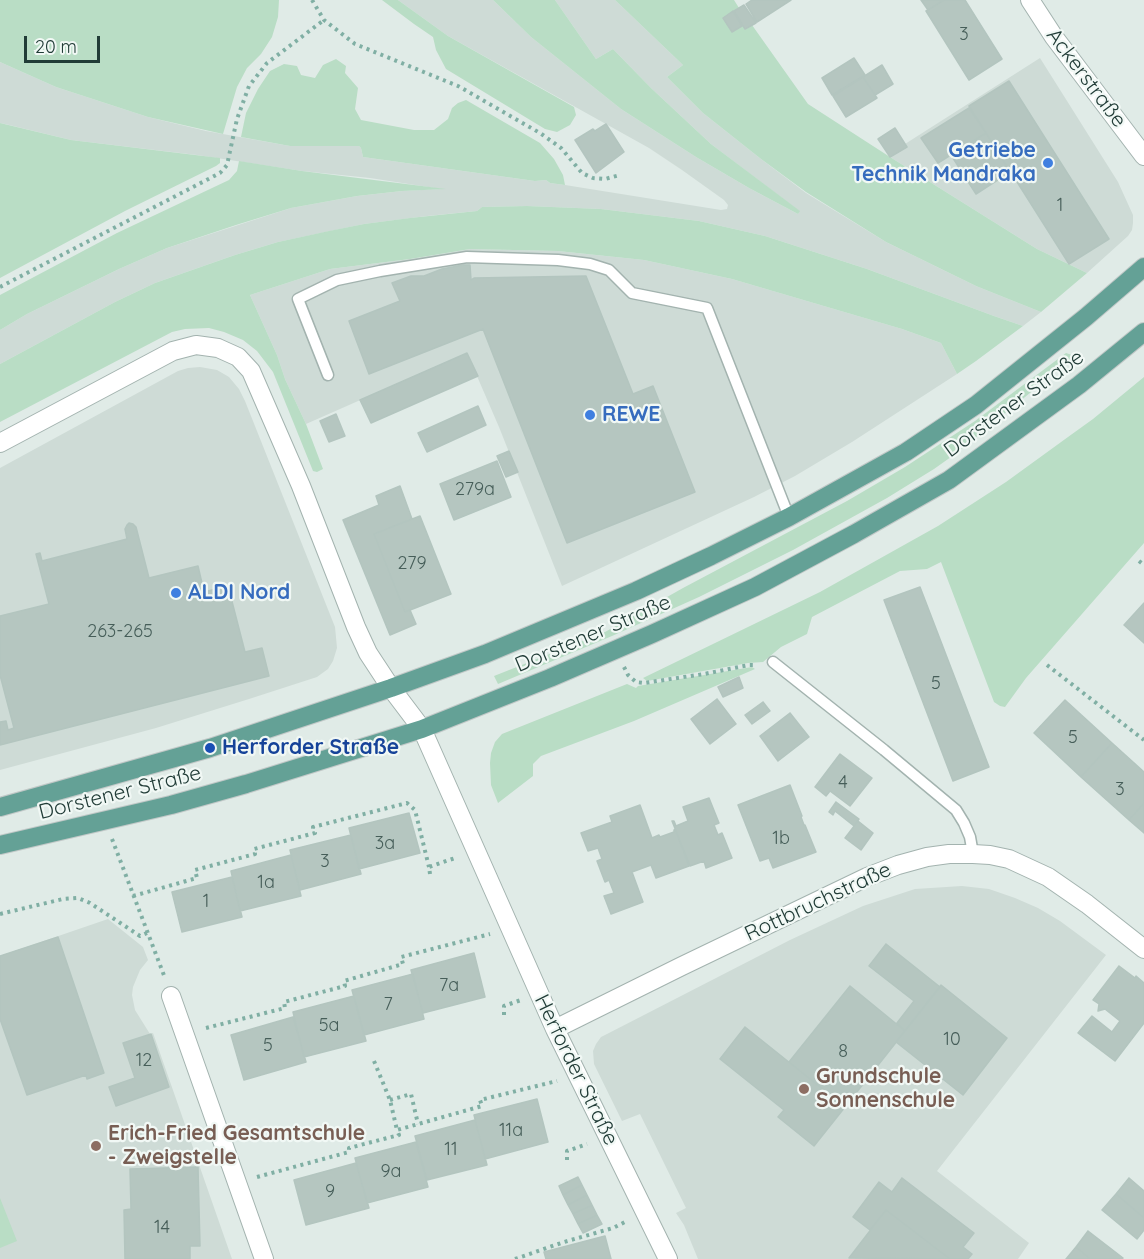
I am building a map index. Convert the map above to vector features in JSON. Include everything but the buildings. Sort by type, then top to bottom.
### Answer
[{"type":"main road","name":"Dorstener Straße","points":[[0,806],[210,748],[391,688],[485,654],[636,591],[711,556],[789,517],[906,452],[976,405],[1086,317],[1144,267]]},
{"type":"main road","name":"Dorstener Straße","points":[[0,845],[171,805],[422,729],[652,634],[785,571],[949,480],[1039,415],[1142,335]]},
{"type":"street","name":"Ackerstraße","points":[[1030,0],[1054,37],[1144,156]]},
{"type":"street","points":[[0,443],[173,351],[196,345],[218,348],[238,357],[251,370],[297,476],[356,627],[368,653],[391,688]]},
{"type":"street","name":"Herforder Straße","points":[[391,688],[422,729],[555,1029],[668,1259]]},
{"type":"street","name":"Rottbruchstraße","points":[[555,1029],[867,877],[898,865],[949,854],[973,854],[1009,859],[1048,877],[1144,949]]},
{"type":"street","points":[[171,996],[264,1259]]},
{"type":"lane","points":[[328,375],[298,298],[337,280],[467,257],[558,260],[590,264],[609,270],[632,293],[707,308],[789,517]]},
{"type":"lane","points":[[773,662],[956,810],[970,837],[973,854]]},
{"type":"path","points":[[312,0],[324,20],[355,44],[458,86],[540,133],[561,148],[582,173],[594,178],[605,179],[620,175]]},
{"type":"path","points":[[0,287],[220,173],[227,165],[237,119],[249,86],[267,63],[324,20]]},
{"type":"path","points":[[1139,561],[1144,565]]},
{"type":"path","points":[[628,675],[636,682],[644,683],[773,662]]},
{"type":"path","points":[[1047,665],[1144,740]]},
{"type":"path","points":[[133,896],[197,878],[195,870],[255,854],[254,849],[315,832],[313,827],[407,803],[415,810],[430,874]]},
{"type":"path","points":[[105,821],[171,996]]},
{"type":"path","points":[[429,867],[476,851]]},
{"type":"path","points":[[0,914],[63,899],[78,898],[90,903],[140,936],[147,933]]},
{"type":"path","points":[[184,1034],[285,1008],[284,1002],[345,986],[344,981],[403,964],[401,957],[510,929]]},
{"type":"path","points":[[238,1183],[349,1152],[349,1148],[399,1135],[390,1100],[374,1060]]},
{"type":"path","points":[[397,1130],[482,1106],[480,1100],[578,1076]]},
{"type":"path","points":[[390,1100],[411,1094],[418,1124]]},
{"type":"path","points":[[567,1160],[567,1151],[608,1136]]},
{"type":"path","points":[[514,1259],[613,1228],[644,1213]]},
{"type":"shaded area","points":[[398,0],[493,0],[531,37],[621,109],[696,157],[798,214],[799,211],[711,144],[613,49],[596,59],[555,0],[615,0],[683,65],[667,77],[703,113],[806,193],[886,242],[976,286],[1041,312],[1023,326],[867,269],[765,236],[699,221],[601,209],[482,207],[477,211],[364,224],[278,242],[235,255],[155,283],[0,364],[0,330],[27,314],[167,248],[291,208],[357,196],[441,189],[71,140],[0,123],[0,62],[56,87],[148,117],[206,131],[290,146],[359,146],[363,157],[535,181],[546,180],[550,183],[721,210],[727,209],[728,205],[724,200],[649,148],[448,36]]},
{"type":"shaded area","points":[[1040,58],[1118,182],[1133,215],[1132,230],[1128,236],[1087,273],[1037,249],[890,157],[907,147],[905,144]]},
{"type":"shaded area","points":[[470,249],[558,251],[644,260],[732,279],[902,329],[941,343],[957,374],[795,476],[562,586],[467,353],[306,424],[250,295],[330,269]]},
{"type":"shaded area","points":[[200,367],[217,370],[229,377],[245,401],[335,627],[337,648],[333,661],[328,669],[317,677],[156,728],[0,770],[0,468],[178,371]]},
{"type":"shaded area","name":"Grundschule Sonnenschule","points":[[962,886],[989,889],[1038,908],[1060,921],[1106,955],[937,1171],[1029,1243],[1018,1259],[698,1259],[684,1225],[676,1213],[686,1208],[640,1114],[622,1121],[594,1064],[593,1051],[596,1044],[601,1037],[790,940],[863,906],[915,889]]},
{"type":"shaded area","name":"Erich-Fried Gesamtschule - Zweigstelle","points":[[108,919],[143,947],[148,960],[140,970],[133,987],[135,1010],[150,1034],[153,1033],[232,1259],[0,1259],[0,956]]},
{"type":"green space","points":[[0,0],[279,0],[278,17],[272,37],[261,54],[247,68],[237,87],[223,134],[148,117],[56,87],[0,62]]},
{"type":"green space","points":[[382,0],[398,0],[448,36],[574,107],[576,115],[570,125],[557,132],[545,129],[446,69],[436,50],[433,37]]},
{"type":"green space","points":[[493,0],[555,0],[596,59],[613,49],[711,144],[800,211],[798,214],[696,157],[621,109],[531,37]]},
{"type":"green space","points":[[615,0],[734,0],[739,8],[723,18],[732,32],[743,26],[752,25],[808,104],[1037,249],[1087,273],[1041,312],[976,286],[886,242],[806,192],[703,113],[667,77],[683,65]]},
{"type":"green space","points":[[336,59],[346,66],[345,73],[358,88],[355,109],[361,120],[414,130],[434,130],[448,119],[452,108],[466,100],[540,143],[554,159],[563,175],[565,185],[550,183],[546,180],[535,181],[363,157],[359,146],[290,146],[241,137],[246,113],[270,71],[284,64],[297,66],[301,75],[315,78],[323,65]]},
{"type":"green space","points":[[0,123],[71,140],[220,158],[220,163],[0,278]]},
{"type":"green space","points":[[239,161],[446,189],[357,196],[291,208],[236,225],[167,248],[119,269],[27,314],[0,330],[0,295],[117,233],[229,180],[237,171]]},
{"type":"green space","points":[[482,207],[601,209],[699,221],[765,236],[867,269],[1023,326],[957,374],[941,343],[902,329],[732,279],[644,260],[558,251],[470,249],[330,269],[250,295],[306,424],[323,469],[317,472],[313,471],[273,372],[257,351],[243,340],[209,328],[172,332],[0,422],[0,364],[155,283],[278,242],[329,231],[364,224],[477,211]]},
{"type":"green space","points":[[1066,353],[1075,356],[958,452],[887,498],[793,550],[699,597],[498,684],[494,676],[605,632],[847,501],[905,467],[975,421]]},
{"type":"green space","points":[[1144,377],[1144,543],[1026,678],[1005,707],[994,702],[941,562],[927,569],[900,571],[812,617],[807,634],[781,647],[763,662],[647,681],[643,678],[820,592],[938,526],[1006,482],[1093,419]]},
{"type":"green space","points":[[752,667],[755,669],[634,721],[541,756],[533,764],[533,776],[498,803],[491,785],[490,763],[495,742],[502,734],[627,684],[636,688]]},
{"type":"green space","points":[[0,1198],[17,1241],[0,1248]]},
{"type":"place","name":"Getriebe Technik Mandraka","points":[[1048,163]]},
{"type":"place","name":"REWE","points":[[590,415]]},
{"type":"place","name":"ALDI Nord","points":[[176,593]]},
{"type":"place","name":"Herforder Straße","points":[[210,748]]},
{"type":"place","name":"Grundschule Sonnenschule","points":[[804,1089]]},
{"type":"place","name":"Erich-Fried Gesamtschule - Zweigstelle","points":[[96,1146]]}]
